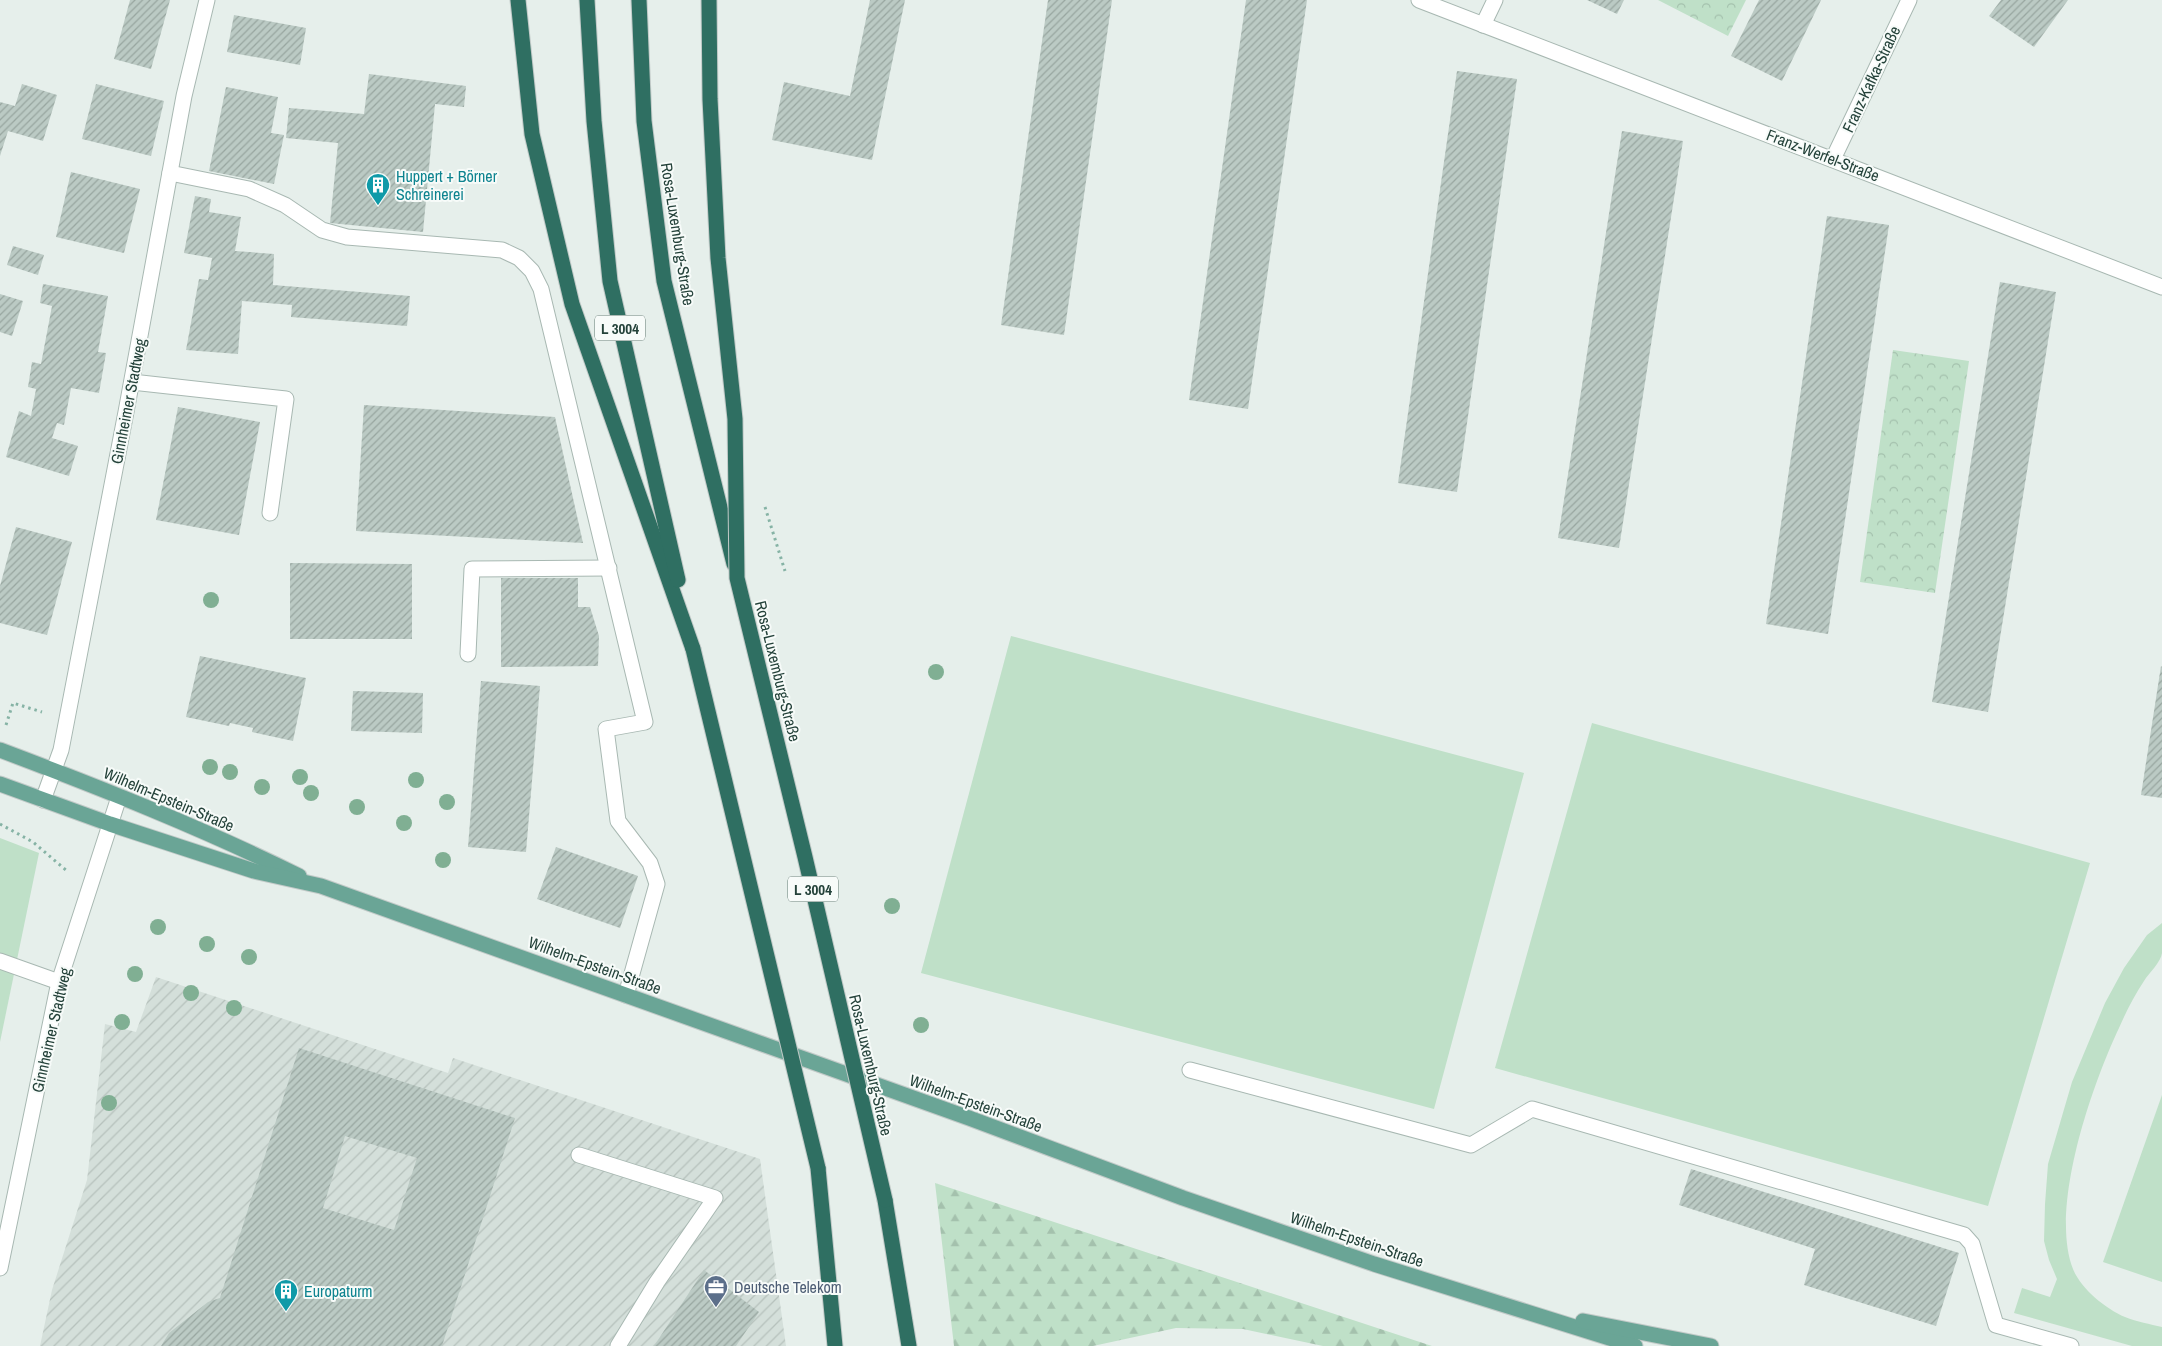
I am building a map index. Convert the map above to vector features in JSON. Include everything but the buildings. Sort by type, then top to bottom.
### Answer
[{"type":"highway","points":[[518,0],[532,134],[572,304],[693,650]]},
{"type":"highway","name":"L 3004","points":[[587,0],[594,121],[610,281],[693,650],[818,1168],[836,1346]]},
{"type":"highway","name":"Rosa-Luxemburg-Straße","points":[[639,0],[644,121],[664,281],[805,857],[885,1200],[909,1346]]},
{"type":"highway","points":[[709,0],[710,99],[718,258],[735,419],[737,578]]},
{"type":"main road","name":"Wilhelm-Epstein-Straße","points":[[0,750],[54,770],[256,854],[321,886],[969,1118],[1183,1198],[1374,1264],[1635,1346]]},
{"type":"main road","name":"Wilhelm-Epstein-Straße","points":[[0,784],[110,824],[254,871],[321,886]]},
{"type":"main road","name":"Wilhelm-Epstein-Straße","points":[[1508,1307],[1711,1346]]},
{"type":"street","name":"Ginnheimer Stadtweg","points":[[43,800],[61,750],[132,382],[184,96],[207,0]]},
{"type":"street","name":"Franz-Werfel-Straße","points":[[1419,0],[2162,286]]},
{"type":"street","points":[[1483,24],[1495,0]]},
{"type":"street","name":"Franz-Kafka-Straße","points":[[1833,159],[1909,0]]},
{"type":"street","points":[[170,173],[249,189],[285,205],[322,230],[347,237],[502,250],[519,258],[532,271],[541,289],[645,722],[606,728],[618,821],[650,863],[657,884],[626,995]]},
{"type":"street","points":[[132,382],[286,399],[270,514]]},
{"type":"street","points":[[468,654],[472,569],[609,568]]},
{"type":"street","name":"Ginnheimer Stadtweg","points":[[0,1268],[59,982],[119,797]]},
{"type":"street","points":[[0,961],[59,982]]},
{"type":"street","points":[[1190,1070],[1471,1145],[1532,1109],[1964,1235],[1972,1244],[1996,1325],[2071,1346]]},
{"type":"street","points":[[579,1156],[715,1198],[657,1282],[618,1346]]},
{"type":"path","points":[[0,824],[33,842],[88,890]]},
{"type":"shaded area","points":[[156,977],[448,1073],[453,1058],[760,1159],[786,1346],[40,1346],[52,1290],[87,1180],[105,1024],[136,1032]]},
{"type":"green space","points":[[1658,0],[1746,0],[1728,36]]},
{"type":"green space","points":[[1893,350],[1969,361],[1935,593],[1860,582]]},
{"type":"green space","points":[[1011,636],[1524,773],[1434,1109],[921,973]]},
{"type":"green space","points":[[1592,723],[2090,863],[1988,1206],[1495,1068]]},
{"type":"green space","points":[[0,838],[39,853],[0,1042]]},
{"type":"green space","points":[[2162,923],[2161,956],[2140,987],[2124,1016],[2108,1052],[2086,1113],[2070,1181],[2066,1214],[2067,1243],[2073,1269],[2082,1284],[2102,1304],[2125,1317],[2162,1327],[2162,1346],[2132,1346],[2014,1313],[2022,1288],[2050,1297],[2057,1279],[2044,1241],[2048,1164],[2072,1082],[2105,1003],[2124,968],[2147,935]]},
{"type":"green space","points":[[2162,1095],[2162,1282],[2103,1262]]},
{"type":"green space","points":[[935,1183],[1432,1346],[1323,1346],[1243,1329],[1176,1328],[1093,1346],[954,1346]]},
{"type":"place","name":"Huppert + Börner Schreinerei","points":[[378,206]]},
{"type":"place","name":"Deutsche Telekom","points":[[716,1308]]},
{"type":"place","name":"Europaturm","points":[[286,1312]]}]
